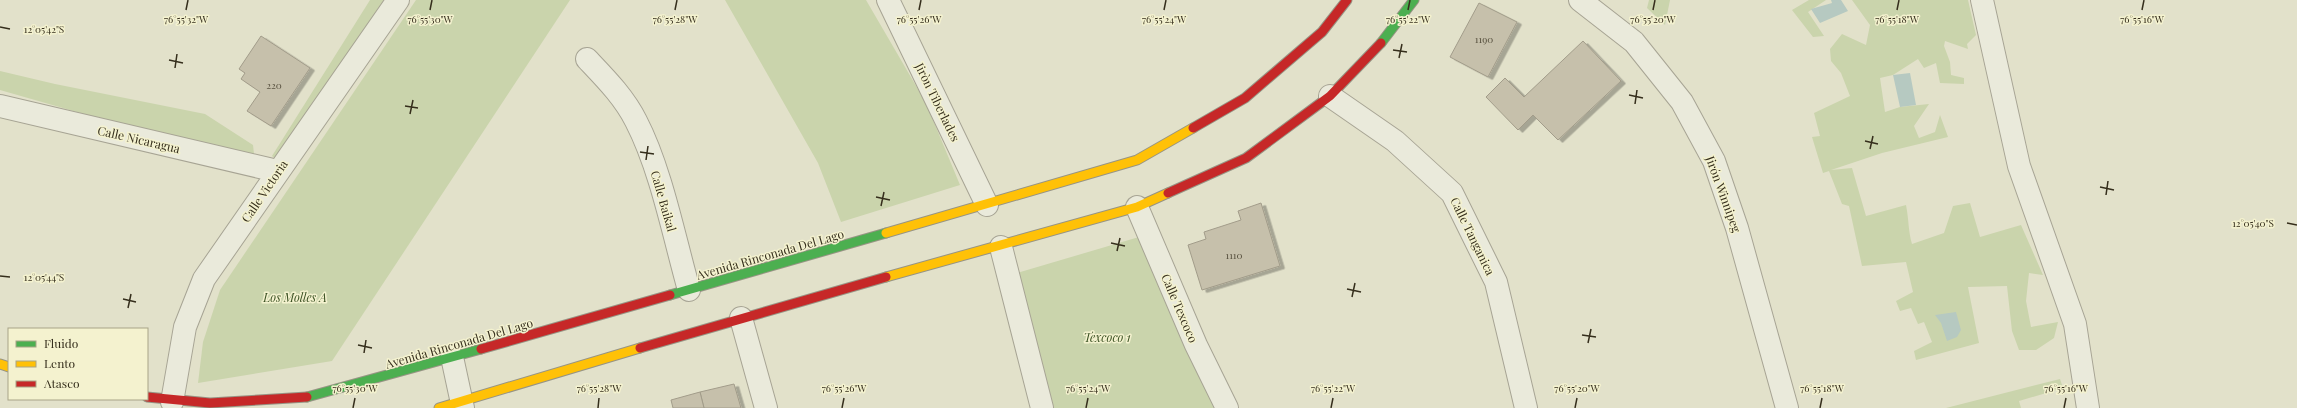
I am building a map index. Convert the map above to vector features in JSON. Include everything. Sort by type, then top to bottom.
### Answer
[{"type":"street","name":"Calle Victoria","points":[[172,402],[185,327],[204,279],[277,171],[398,0]]},
{"type":"street","name":"Jiròn Tiberlades","points":[[888,0],[988,205]]},
{"type":"street","name":"Avenida Rinconada Del Lago","points":[[148,398],[172,402],[252,403],[315,396],[988,205],[1137,160],[1238,102],[1322,32],[1348,0]]},
{"type":"street","points":[[439,408],[462,405],[741,318],[1001,247],[1137,207],[1246,158],[1330,96],[1387,37],[1414,0]]},
{"type":"street","name":"Jirón Winnipeg","points":[[1580,0],[1634,42],[1682,102],[1714,161],[1737,228],[1788,408]]},
{"type":"street","points":[[1982,0],[2019,166],[2075,324],[2088,408]]},
{"type":"street","name":"Calle Baikal","points":[[587,58],[616,89],[639,127],[652,156],[689,290]]},
{"type":"street","name":"Calle Tanganica","points":[[1330,96],[1395,140],[1452,193],[1496,282],[1526,408]]},
{"type":"street","name":"Calle Nicaragua","points":[[0,106],[277,171]]},
{"type":"street","name":"Calle Texcoco","points":[[1137,207],[1196,344],[1227,408]]},
{"type":"street","points":[[1001,247],[1042,408]]},
{"type":"street","points":[[741,318],[766,408]]},
{"type":"street","points":[[452,357],[462,405]]},
{"type":"green space","points":[[370,0],[384,0],[278,161],[272,156]]},
{"type":"green space","name":"Los Molles A","points":[[416,0],[570,0],[332,361],[198,383],[203,342],[220,290]]},
{"type":"green space","points":[[725,0],[866,0],[926,103],[960,185],[841,222],[818,163]]},
{"type":"green space","points":[[1649,0],[1670,0],[1665,25],[1647,8]]},
{"type":"green space","points":[[1809,0],[1826,0],[1808,12],[1824,36],[1813,37],[1792,10]]},
{"type":"green space","points":[[1852,0],[1968,0],[1976,35],[1967,44],[1968,49],[1945,41],[1944,46],[1950,62],[1951,75],[1964,78],[1964,84],[1940,83],[1936,63],[1924,68],[1918,59],[1893,75],[1880,78],[1885,112],[1900,107],[1929,104],[1914,126],[1919,138],[1935,132],[1940,115],[1948,137],[1882,153],[1831,170],[1852,168],[1866,216],[1906,205],[1912,244],[1944,233],[1953,206],[1970,203],[1980,237],[2021,225],[2043,275],[2029,273],[2026,301],[2031,327],[2058,322],[2054,338],[2036,350],[2019,350],[2012,331],[2007,286],[1968,287],[1979,343],[1916,360],[1914,351],[1932,342],[1924,322],[1918,324],[1911,308],[1900,311],[1896,301],[1913,292],[1906,262],[1862,266],[1849,206],[1842,204],[1829,171],[1823,173],[1812,137],[1820,136],[1814,113],[1850,96],[1841,73],[1831,61],[1830,49],[1842,34],[1866,45],[1870,25]]},
{"type":"green space","points":[[0,71],[55,84],[205,114],[253,145],[255,163],[0,90]]},
{"type":"green space","name":"Texcoco 1","points":[[1139,237],[1214,408],[1054,408],[1017,273]]},
{"type":"green space","points":[[2060,379],[2063,388],[2019,401],[2021,408],[1946,408]]},
{"type":"shaded area","points":[[1831,0],[1841,0],[1848,11],[1820,23],[1811,9],[1832,3]]},
{"type":"shaded area","points":[[1910,73],[1916,105],[1900,107],[1893,75]]},
{"type":"shaded area","points":[[1956,312],[1961,330],[1957,337],[1947,341],[1941,323],[1935,315]]},
{"type":"building","points":[[1479,3],[1517,22],[1488,77],[1450,57]]},
{"type":"building","points":[[261,36],[310,68],[271,126],[247,111],[260,92],[241,79],[245,73],[239,69]]},
{"type":"building","points":[[1583,41],[1621,81],[1558,140],[1533,115],[1518,130],[1486,97],[1505,78],[1524,97]]},
{"type":"building","points":[[1261,203],[1280,266],[1202,290],[1188,245],[1206,239],[1204,232],[1241,220],[1238,211]]},
{"type":"building","points":[[734,384],[741,408],[704,408],[700,392]]},
{"type":"building","points":[[700,392],[704,408],[673,408],[671,400]]},
{"type":"traffic: fast","points":[[1381,43],[1414,0]]},
{"type":"traffic: fast","points":[[670,295],[886,233]]},
{"type":"traffic: fast","points":[[307,397],[481,349]]},
{"type":"traffic: slow","points":[[886,233],[1137,160],[1193,128]]},
{"type":"traffic: slow","points":[[886,277],[1137,207],[1168,193]]},
{"type":"traffic: slow","points":[[439,408],[640,348]]},
{"type":"traffic: slow","points":[[0,364],[8,367]]},
{"type":"traffic: jam","points":[[1193,128],[1245,98],[1322,32],[1347,0]]},
{"type":"traffic: jam","points":[[1168,193],[1246,158],[1330,96],[1381,43]]},
{"type":"traffic: jam","points":[[640,348],[886,277]]},
{"type":"traffic: jam","points":[[481,349],[670,295]]},
{"type":"traffic: jam","points":[[148,397],[210,403],[307,397]]}]
